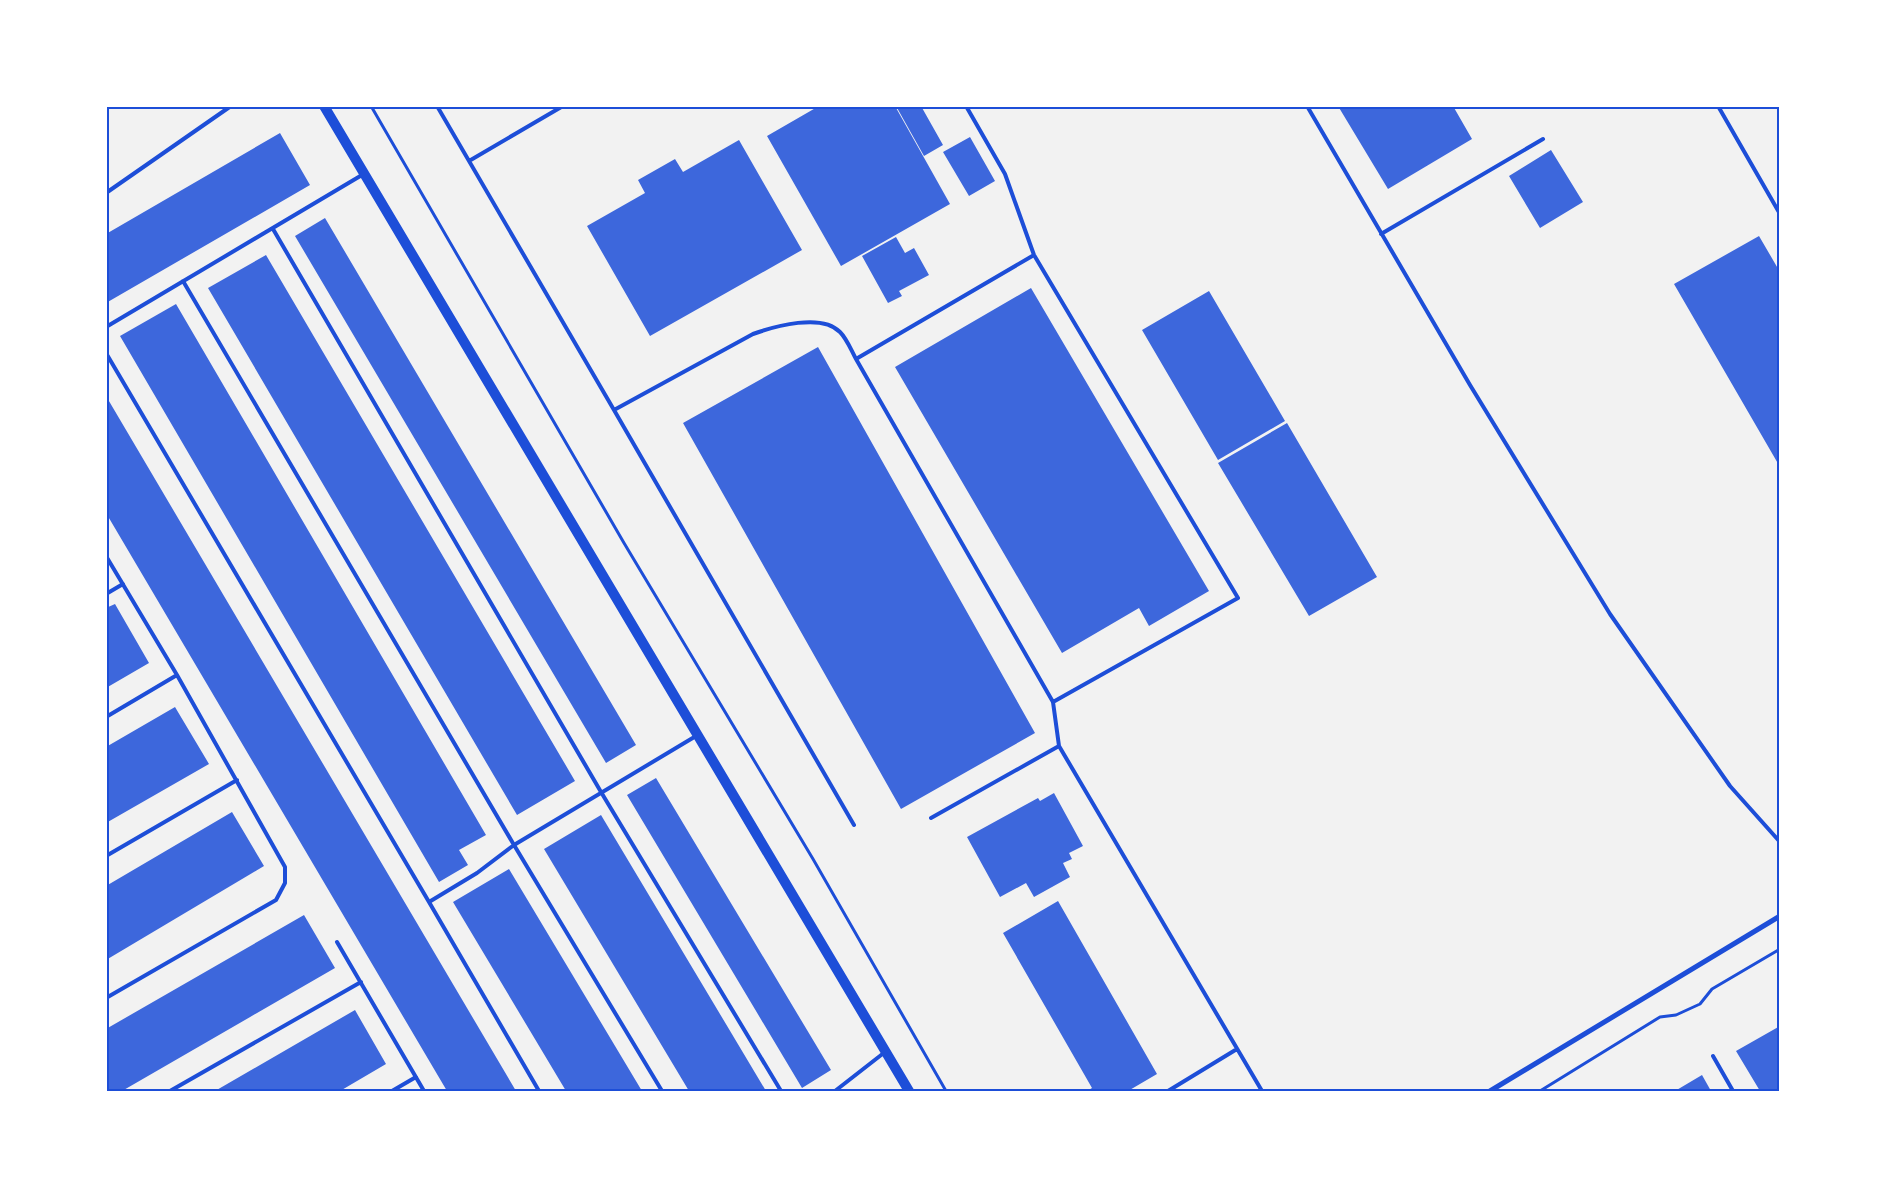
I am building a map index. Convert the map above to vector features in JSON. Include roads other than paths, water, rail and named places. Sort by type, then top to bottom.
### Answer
[{"type":"main road","points":[[324,106],[909,1091]]},
{"type":"street","points":[[1490,1091],[1780,916]]},
{"type":"lane","points":[[106,193],[231,106]]},
{"type":"lane","points":[[437,106],[854,825]]},
{"type":"lane","points":[[469,161],[563,106]]},
{"type":"lane","points":[[966,106],[1005,174],[1034,255],[1238,598],[1053,702]]},
{"type":"lane","points":[[1307,106],[1470,386],[1610,614],[1730,786],[1780,842]]},
{"type":"lane","points":[[1718,106],[1780,214]]},
{"type":"lane","points":[[1381,234],[1543,139]]},
{"type":"lane","points":[[106,327],[364,174]]},
{"type":"lane","points":[[273,229],[601,792],[781,1091]]},
{"type":"lane","points":[[856,359],[1034,255]]},
{"type":"lane","points":[[183,281],[514,845],[662,1091]]},
{"type":"lane","points":[[614,410],[753,334],[768,328],[815,322],[828,323],[840,332],[1053,702],[1059,746],[1262,1091]]},
{"type":"lane","points":[[106,353],[539,1091]]},
{"type":"lane","points":[[106,556],[177,675],[285,867],[286,883],[276,900],[106,998]]},
{"type":"lane","points":[[106,594],[123,584]]},
{"type":"lane","points":[[106,717],[177,675]]},
{"type":"lane","points":[[429,902],[477,873],[514,845],[698,735]]},
{"type":"lane","points":[[931,818],[1059,746]]},
{"type":"lane","points":[[106,856],[237,780]]},
{"type":"lane","points":[[337,942],[424,1091]]},
{"type":"lane","points":[[170,1091],[360,982]]},
{"type":"lane","points":[[1168,1091],[1238,1049]]},
{"type":"lane","points":[[835,1091],[886,1051]]},
{"type":"lane","points":[[1713,1056],[1733,1091]]},
{"type":"lane","points":[[392,1091],[416,1077]]}]
